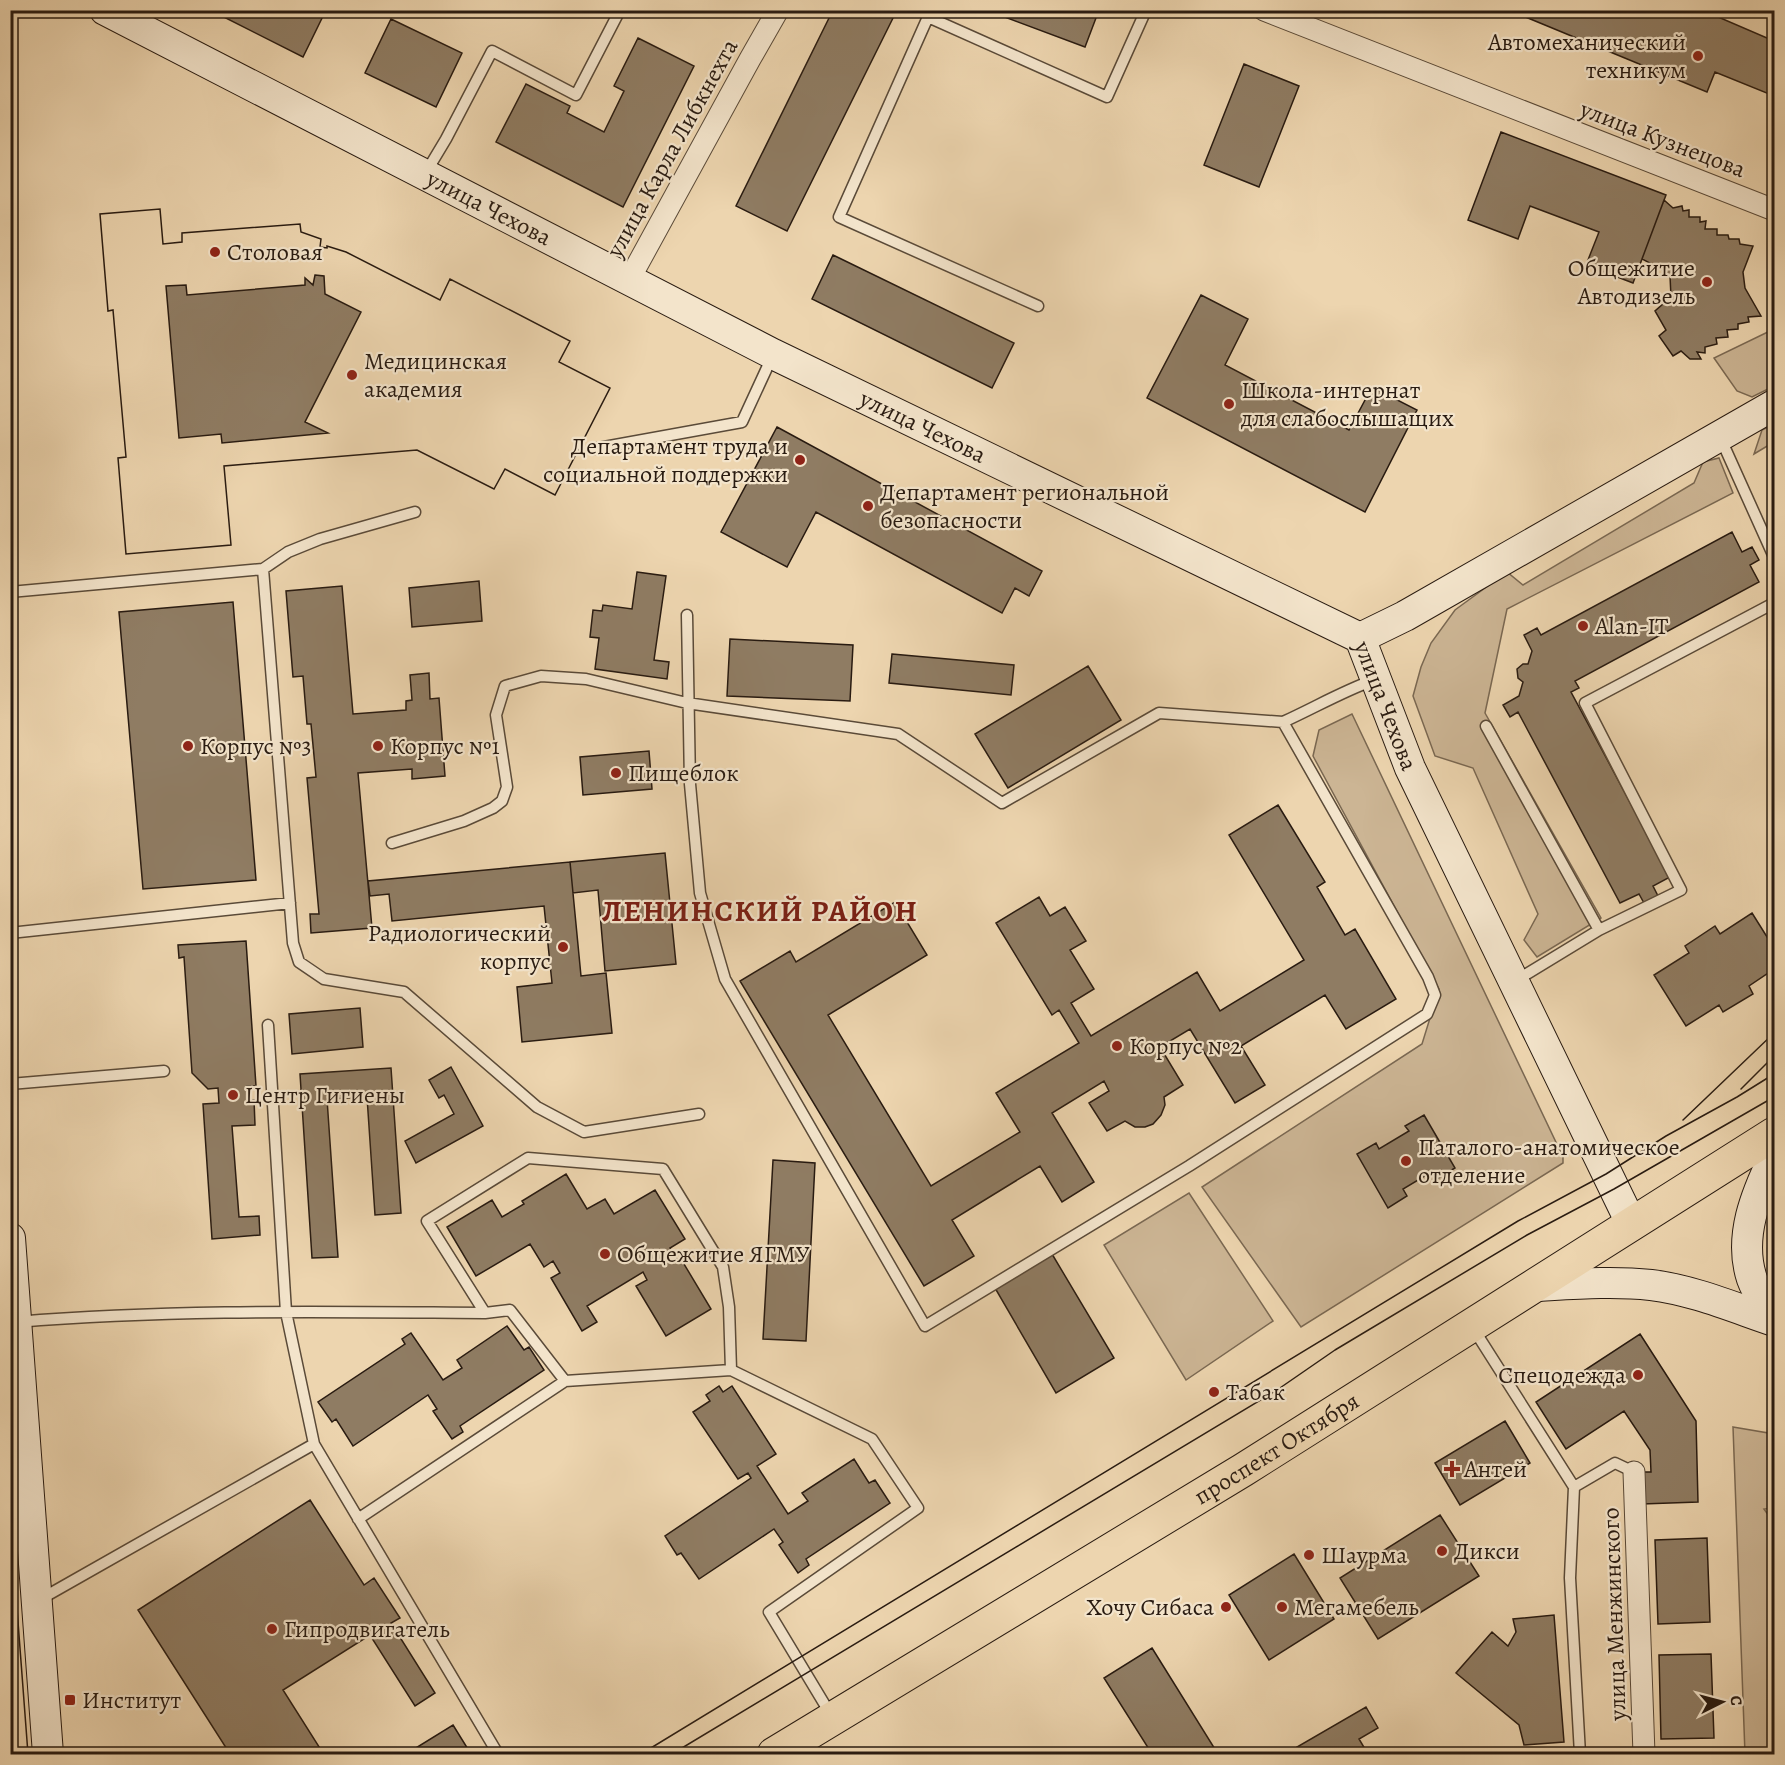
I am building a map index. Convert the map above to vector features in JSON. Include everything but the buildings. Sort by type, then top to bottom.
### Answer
[{"type":"main road","name":"проспект Октября","points":[[774,1755],[1243,1470],[1774,1134]]},
{"type":"street","name":"улица Чехова","points":[[105,10],[773,354],[1360,638],[1410,768],[1632,1225]]},
{"type":"street","name":"улица Карла Либкнехта","points":[[629,280],[778,10]]},
{"type":"street","name":"улица Кузнецова","points":[[1264,10],[1774,210]]},
{"type":"street","points":[[1360,638],[1405,616],[1774,405]]},
{"type":"street","points":[[1774,1157],[1755,1202],[1747,1232],[1747,1260],[1753,1280],[1774,1321]]},
{"type":"street","points":[[10,1238],[48,1755]]},
{"type":"street","points":[[1536,1286],[1611,1283],[1652,1285],[1702,1297],[1774,1321]]},
{"type":"street","name":"улица Менжинского","points":[[1634,1472],[1644,1755]]},
{"type":"lane","points":[[425,174],[447,139],[492,51],[576,95],[620,10]]},
{"type":"lane","points":[[1038,306],[839,218],[928,17],[1107,97],[1146,10]]},
{"type":"lane","points":[[593,449],[742,422],[773,354]]},
{"type":"lane","points":[[1720,436],[1774,557]]},
{"type":"lane","points":[[10,592],[263,569],[288,552],[320,539],[415,512]]},
{"type":"lane","points":[[263,569],[293,943],[299,962],[324,979],[404,992],[537,1107],[584,1132],[699,1114]]},
{"type":"lane","points":[[1514,981],[1599,930],[1681,890],[1585,703],[1774,603]]},
{"type":"lane","points":[[687,615],[690,784],[700,893],[725,979],[925,1326],[1189,1166],[1427,1014],[1435,995],[1428,977],[1283,722]]},
{"type":"lane","points":[[392,843],[464,820],[493,808],[502,801],[507,787],[496,715],[505,686],[541,676],[586,679],[687,703],[898,735],[1002,802],[1159,713],[1283,722],[1346,690],[1375,679]]},
{"type":"lane","points":[[1486,726],[1599,930]]},
{"type":"lane","points":[[10,933],[290,903]]},
{"type":"lane","points":[[268,1025],[286,1312],[314,1444],[498,1755]]},
{"type":"lane","points":[[10,1084],[164,1071]]},
{"type":"lane","points":[[485,1313],[427,1221],[528,1158],[663,1169],[723,1267],[729,1307],[731,1370]]},
{"type":"lane","points":[[16,1323],[72,1318],[286,1312],[485,1313],[510,1310],[565,1381]]},
{"type":"lane","points":[[1472,1327],[1574,1487],[1570,1578],[1580,1755]]},
{"type":"lane","points":[[358,1519],[565,1381],[731,1370],[872,1439],[918,1508],[769,1612],[833,1718]]},
{"type":"lane","points":[[36,1602],[314,1444]]},
{"type":"lane","points":[[1574,1487],[1615,1463],[1634,1472]]},
{"type":"shaded area","points":[[1774,329],[1774,386],[1752,397],[1737,391],[1714,358]]},
{"type":"shaded area","points":[[1774,424],[1774,442],[1754,454],[1762,430]]},
{"type":"shaded area","points":[[1719,458],[1733,493],[1507,609],[1485,713],[1601,918],[1537,957],[1524,940],[1538,914],[1473,768],[1435,756],[1413,696],[1421,667],[1431,643],[1455,610],[1507,572],[1523,585],[1694,483],[1703,462]]},
{"type":"shaded area","points":[[1352,714],[1563,1157],[1563,1163],[1301,1327],[1202,1187],[1422,1044],[1439,989],[1313,756],[1319,730]]},
{"type":"shaded area","points":[[1189,1193],[1273,1321],[1186,1380],[1104,1245]]},
{"type":"shaded area","points":[[1774,1215],[1774,1282],[1769,1265],[1768,1248]]},
{"type":"shaded area","points":[[1733,1427],[1774,1434],[1774,1508],[1764,1509],[1774,1523],[1774,1754],[1745,1754]]},
{"type":"tram line","points":[[1683,1120],[1774,1033]]},
{"type":"tram line","points":[[1741,1089],[1774,1056]]},
{"type":"tram line","points":[[641,1754],[1518,1221],[1606,1174],[1666,1136],[1774,1074]]},
{"type":"tram line","points":[[672,1754],[1277,1390],[1335,1350],[1527,1235],[1614,1189],[1774,1097]]},
{"type":"tram line","points":[[10,1516],[28,1754]]},
{"type":"tram line","points":[[10,1701],[14,1754]]},
{"type":"place","name":"Автомеханический техникум","points":[[1698,56]]},
{"type":"place","name":"Столовая","points":[[215,252]]},
{"type":"place","name":"Общежитие Автодизель","points":[[1707,282]]},
{"type":"place","name":"Медицинская академия","points":[[352,375]]},
{"type":"place","name":"Школа-интернат для слабослышащих","points":[[1229,404]]},
{"type":"place","name":"Департамент труда и социальной поддержки","points":[[800,460]]},
{"type":"place","name":"Департамент региональной безопасности","points":[[868,506]]},
{"type":"place","name":"Alan-IT","points":[[1583,626]]},
{"type":"place","name":"Корпус №3","points":[[188,746]]},
{"type":"place","name":"Корпус №1","points":[[378,746]]},
{"type":"place","name":"Пищеблок","points":[[616,773]]},
{"type":"place","name":"Радиологический корпус","points":[[563,947]]},
{"type":"place","name":"Корпус №2","points":[[1117,1046]]},
{"type":"place","name":"Центр Гигиены","points":[[233,1095]]},
{"type":"place","name":"Паталого-анатомическое отделение","points":[[1406,1161]]},
{"type":"place","name":"Общежитие ЯГМУ","points":[[605,1254]]},
{"type":"place","name":"Спецодежда","points":[[1638,1375]]},
{"type":"place","name":"Табак","points":[[1214,1392]]},
{"type":"place","name":"Антей","points":[[1452,1469]]},
{"type":"place","name":"Дикси","points":[[1442,1551]]},
{"type":"place","name":"Шаурма","points":[[1309,1555]]},
{"type":"place","name":"Хочу Сибаса","points":[[1226,1607]]},
{"type":"place","name":"Мегамебель","points":[[1282,1607]]},
{"type":"place","name":"Гипродвигатель","points":[[272,1629]]},
{"type":"place","name":"Институт","points":[[70,1700]]},
{"type":"district","name":"ЛЕНИНСКИЙ РАЙОН","points":[[760,911]]}]
